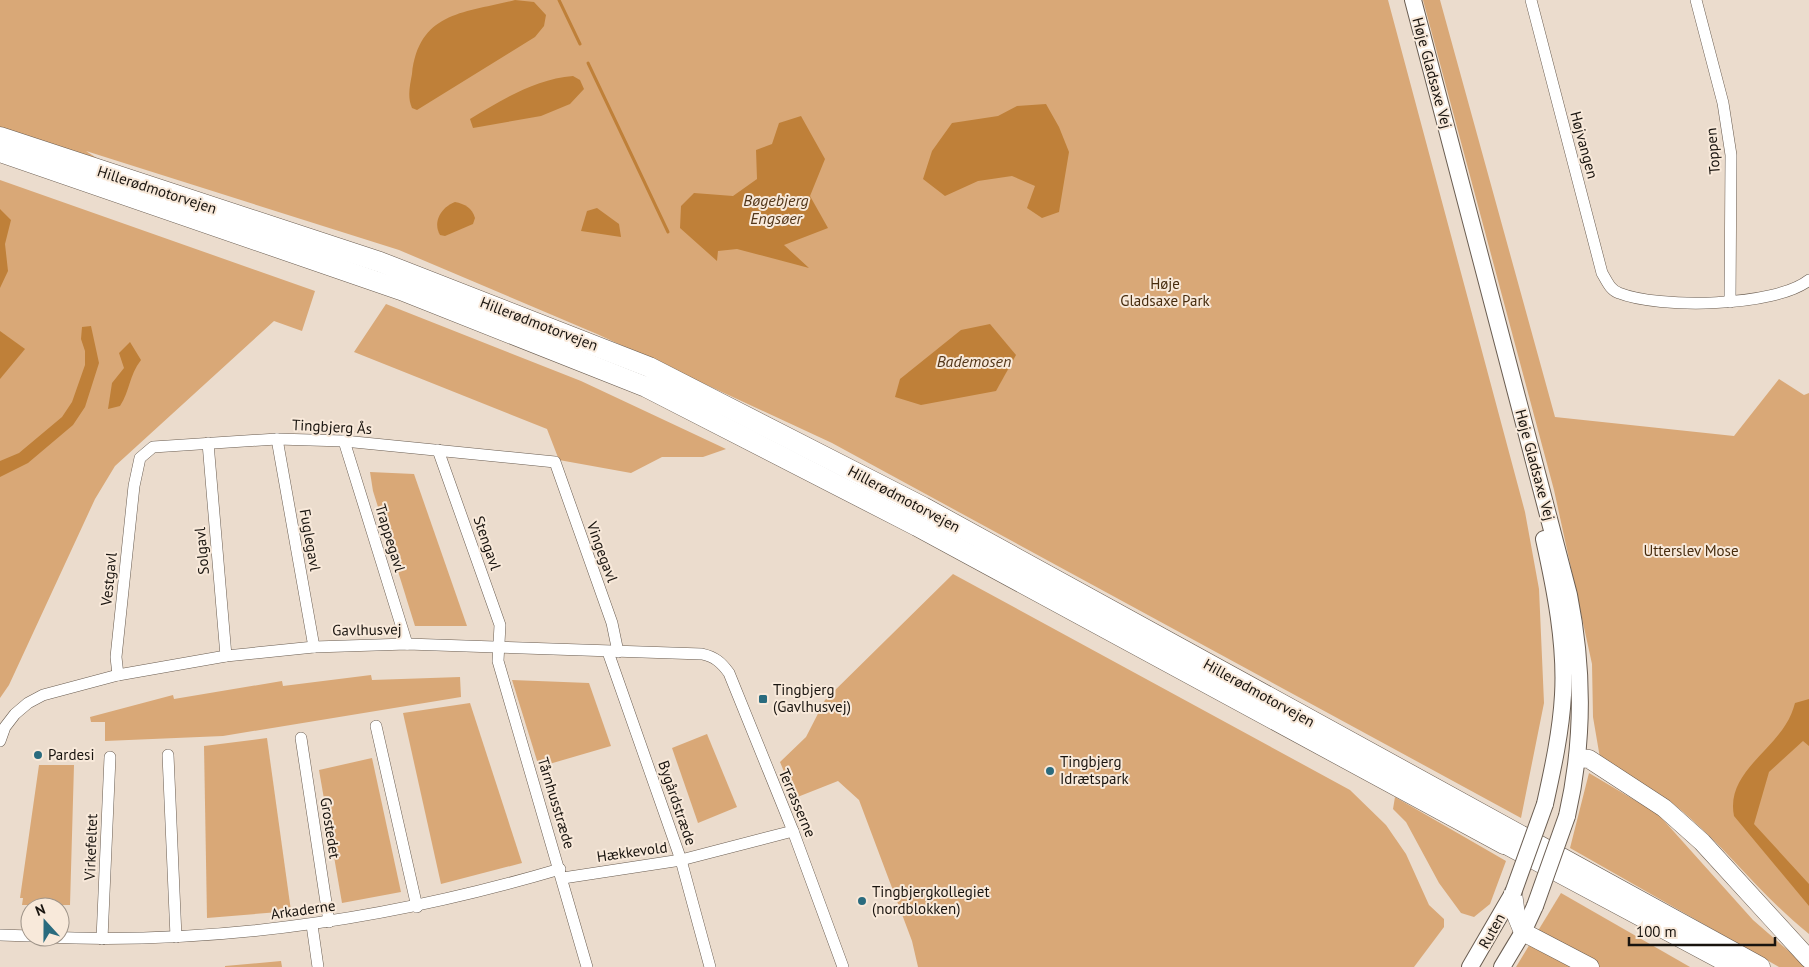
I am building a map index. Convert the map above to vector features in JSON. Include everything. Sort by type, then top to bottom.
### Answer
[{"type":"highway","name":"Hillerødmotorvejen","points":[[0,137],[380,262],[649,367],[923,507],[1760,967]]},
{"type":"highway","name":"Hillerødmotorvejen","points":[[0,152],[401,290],[646,387],[917,526],[1504,844]]},
{"type":"main road","points":[[1578,758],[1589,759],[1664,808],[1702,842],[1809,959]]},
{"type":"main road","name":"Hillerødmotorvejen","points":[[1504,844],[1734,967]]},
{"type":"main road","points":[[1513,894],[1516,915],[1523,932],[1590,967]]},
{"type":"street","name":"Høje Gladsaxe Vej","points":[[1403,0],[1533,490],[1555,595],[1563,693],[1545,804],[1513,894]]},
{"type":"street","name":"Høje Gladsaxe Vej","points":[[1413,0],[1569,595],[1580,664],[1581,711],[1578,758],[1567,816],[1535,906],[1523,932]]},
{"type":"street","name":"Højvangen","points":[[1531,0],[1602,273],[1610,287],[1618,293],[1648,299],[1694,304],[1730,302]]},
{"type":"street","name":"Toppen","points":[[1696,0],[1723,103],[1731,155],[1730,302]]},
{"type":"street","points":[[1730,302],[1783,293],[1809,280]]},
{"type":"street","name":"Tingbjerg Ås","points":[[134,486],[136,466],[145,451],[152,447],[277,439],[344,441],[555,462]]},
{"type":"street","name":"Fuglegavl","points":[[277,439],[314,647]]},
{"type":"street","name":"Trappegavl","points":[[344,441],[407,644]]},
{"type":"street","name":"Solgavl","points":[[208,443],[226,656]]},
{"type":"street","name":"Stengavl","points":[[438,450],[500,625],[499,648]]},
{"type":"street","name":"Vingegavl","points":[[555,462],[612,623],[613,652]]},
{"type":"street","name":"Vestgavl","points":[[118,675],[116,657],[134,486]]},
{"type":"street","name":"Gavlhusvej","points":[[0,741],[5,728],[28,702],[43,695],[118,675],[226,656],[314,647],[407,644],[702,654],[714,657]]},
{"type":"street","name":"Tårnhusstræde","points":[[499,648],[498,661],[587,967]]},
{"type":"street","name":"Bygårdstræde","points":[[613,652],[681,860],[710,967]]},
{"type":"street","name":"Terrasserne","points":[[714,657],[722,663],[729,673],[793,831],[843,967]]},
{"type":"street","points":[[376,726],[417,906]]},
{"type":"street","name":"Grostedet","points":[[301,738],[329,922]]},
{"type":"street","points":[[168,755],[176,937]]},
{"type":"street","name":"Virkefeltet","points":[[102,939],[110,756]]},
{"type":"street","points":[[1551,775],[1560,765],[1578,758]]},
{"type":"street","name":"Hækkevold","points":[[561,874],[681,860],[793,831]]},
{"type":"street","name":"Arkaderne","points":[[70,938],[176,937],[312,925],[417,906],[561,874]]},
{"type":"street","name":"Ruten","points":[[1470,967],[1513,894]]},
{"type":"street","points":[[312,925],[318,967]]},
{"type":"street","name":"Ruten","points":[[1502,967],[1523,932]]},
{"type":"street","points":[[0,935],[20,936]]},
{"type":"green space","name":"Høje Gladsaxe Park","points":[[0,0],[1388,0],[1525,512],[1539,589],[1544,703],[1521,818],[832,443],[597,334],[399,250],[86,151],[98,159],[0,127]]},
{"type":"green space","name":"Utterslev Mose","points":[[1423,0],[1440,0],[1555,417],[1734,436],[1779,379],[1804,395],[1809,393],[1809,934],[1679,808],[1646,785],[1600,758],[1593,717],[1592,664],[1554,490]]},
{"type":"green space","points":[[0,180],[315,291],[302,331],[274,321],[115,466],[95,499],[9,685],[0,698]]},
{"type":"green space","points":[[386,304],[581,381],[726,449],[703,457],[662,457],[631,473],[559,460],[547,429],[354,352]]},
{"type":"green space","points":[[370,472],[414,474],[467,626],[415,626],[373,491]]},
{"type":"green space","name":"Tingbjerg Idrætspark","points":[[953,574],[1350,790],[1386,825],[1406,854],[1429,905],[1444,919],[1444,927],[1414,967],[918,967],[912,941],[859,800],[838,781],[795,798],[780,762],[806,737],[825,700]]},
{"type":"green space","points":[[371,675],[372,680],[460,677],[461,697],[223,736],[105,741],[105,722],[91,722],[90,717],[173,695],[174,699],[282,681],[283,686]]},
{"type":"green space","points":[[512,680],[589,683],[611,746],[539,767]]},
{"type":"green space","points":[[470,703],[522,863],[441,884],[403,713]]},
{"type":"green space","points":[[707,734],[737,807],[698,823],[672,748]]},
{"type":"green space","points":[[267,738],[291,911],[207,918],[204,746]]},
{"type":"green space","points":[[372,758],[401,892],[342,903],[319,770]]},
{"type":"green space","points":[[39,765],[74,765],[70,905],[70,897],[20,897]]},
{"type":"green space","points":[[1589,773],[1658,814],[1753,920],[1807,967],[1779,967],[1570,848]]},
{"type":"green space","points":[[1395,797],[1506,861],[1490,904],[1474,917],[1461,913],[1439,883],[1406,822],[1393,809]]},
{"type":"green space","points":[[1561,893],[1690,967],[1516,967]]},
{"type":"green space","points":[[281,961],[282,967],[225,967],[225,966]]},
{"type":"water","points":[[515,0],[534,2],[546,15],[544,26],[535,37],[417,110],[412,108],[409,91],[416,53],[424,38],[434,26],[447,18],[462,13]]},
{"type":"water","points":[[573,76],[580,80],[584,89],[570,104],[541,116],[473,128],[470,119],[519,91],[545,81]]},
{"type":"water","points":[[1046,104],[1059,127],[1069,152],[1059,212],[1042,218],[1027,208],[1035,186],[1012,176],[978,181],[945,196],[923,179],[932,151],[952,123],[998,116],[1017,106]]},
{"type":"water","name":"Bøgebjerg Engsøer","points":[[801,116],[825,159],[810,196],[828,228],[784,245],[809,268],[737,249],[718,251],[717,261],[680,228],[681,206],[694,193],[733,196],[757,179],[756,150],[772,144],[779,123]]},
{"type":"water","points":[[455,202],[465,205],[470,209],[475,218],[473,224],[445,236],[440,235],[437,225],[440,215],[446,207]]},
{"type":"water","points":[[597,208],[619,224],[621,237],[581,231],[587,211]]},
{"type":"water","points":[[0,209],[11,220],[5,244],[8,271],[0,288]]},
{"type":"water","name":"Bademosen","points":[[990,324],[1016,355],[996,391],[921,405],[895,397],[900,379],[961,330]]},
{"type":"water","points":[[91,326],[99,363],[85,407],[73,425],[28,463],[0,477],[0,461],[19,453],[62,417],[72,402],[85,365],[85,351],[81,339],[82,327]]},
{"type":"water","points":[[0,331],[25,349],[0,379]]},
{"type":"water","points":[[130,342],[141,360],[134,371],[120,406],[108,409],[112,383],[124,368],[119,353]]},
{"type":"water","points":[[1809,699],[1809,746],[1803,741],[1769,772],[1754,824],[1809,884],[1809,906],[1734,816],[1733,802],[1736,789],[1742,777],[1778,735],[1789,719],[1795,703]]},
{"type":"waterway","points":[[559,0],[580,44]]},
{"type":"waterway","points":[[588,63],[668,232]]},
{"type":"place","name":"Tingbjerg (Gavlhusvej)","points":[[763,699]]},
{"type":"place","name":"Pardesi","points":[[38,755]]},
{"type":"place","name":"Tingbjerg Idrætspark","points":[[1050,771]]},
{"type":"place","name":"Tingbjergkollegiet (nordblokken)","points":[[862,901]]}]
